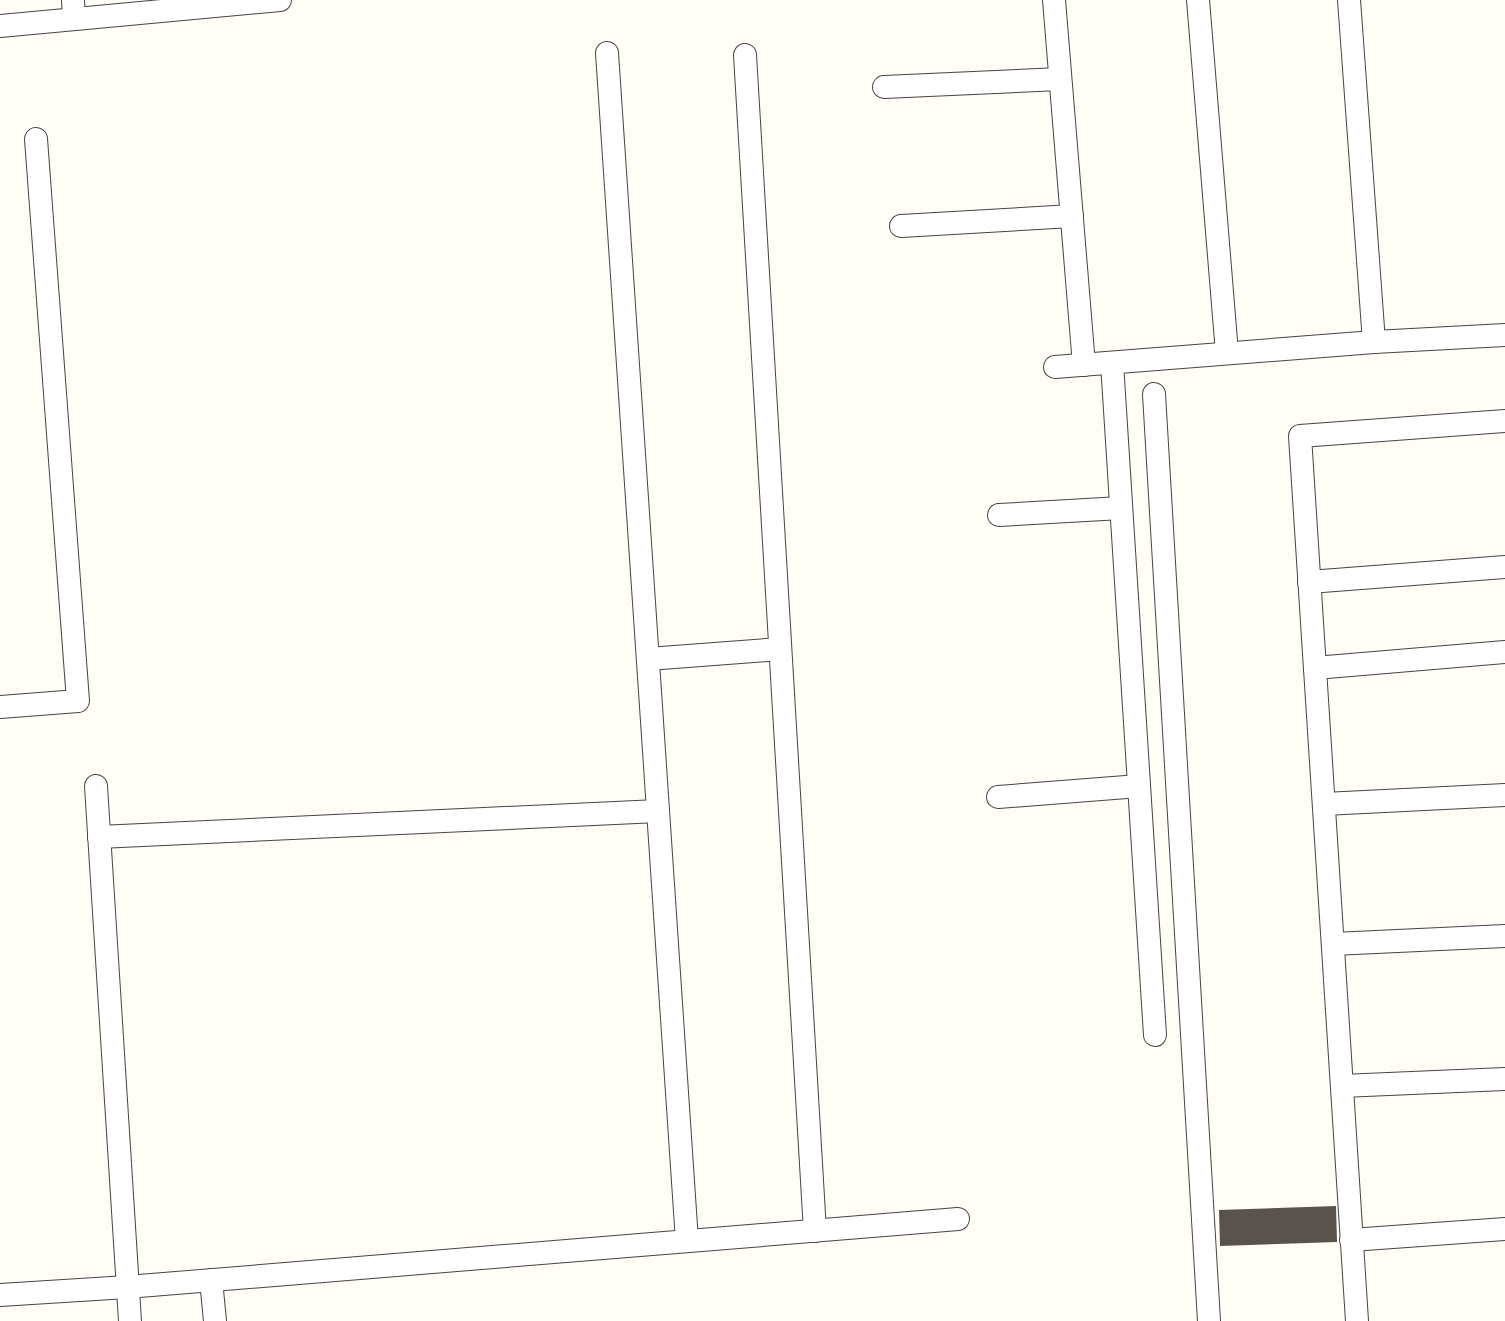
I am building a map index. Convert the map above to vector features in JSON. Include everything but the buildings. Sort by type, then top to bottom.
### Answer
[{"type":"street","points":[[0,26],[74,10],[280,0]]},
{"type":"street","points":[[1054,0],[1084,365]]},
{"type":"street","points":[[1198,0],[1227,354]]},
{"type":"street","points":[[1349,0],[1374,342]]},
{"type":"street","points":[[607,53],[687,1242]]},
{"type":"street","points":[[745,55],[815,1231]]},
{"type":"street","points":[[884,87],[1060,79]]},
{"type":"street","points":[[0,707],[78,701],[36,139]]},
{"type":"street","points":[[901,226],[1072,216]]},
{"type":"street","points":[[1055,367],[1374,342],[1505,335]]},
{"type":"street","points":[[1112,363],[1155,1036]]},
{"type":"street","points":[[1154,394],[1209,1321]]},
{"type":"street","points":[[1357,1321],[1300,436],[1505,421]]},
{"type":"street","points":[[999,515],[1121,508]]},
{"type":"street","points":[[1309,582],[1505,567]]},
{"type":"street","points":[[648,659],[780,650]]},
{"type":"street","points":[[1315,668],[1505,652]]},
{"type":"street","points":[[96,786],[130,1321]]},
{"type":"street","points":[[998,797],[1139,786]]},
{"type":"street","points":[[1324,804],[1505,796]]},
{"type":"street","points":[[99,837],[658,810]]},
{"type":"street","points":[[1333,944],[1505,936]]},
{"type":"street","points":[[1342,1086],[1505,1080]]},
{"type":"street","points":[[0,1295],[127,1287],[958,1219]]},
{"type":"street","points":[[1352,1240],[1505,1229]]},
{"type":"street","points":[[211,1280],[215,1321]]}]
